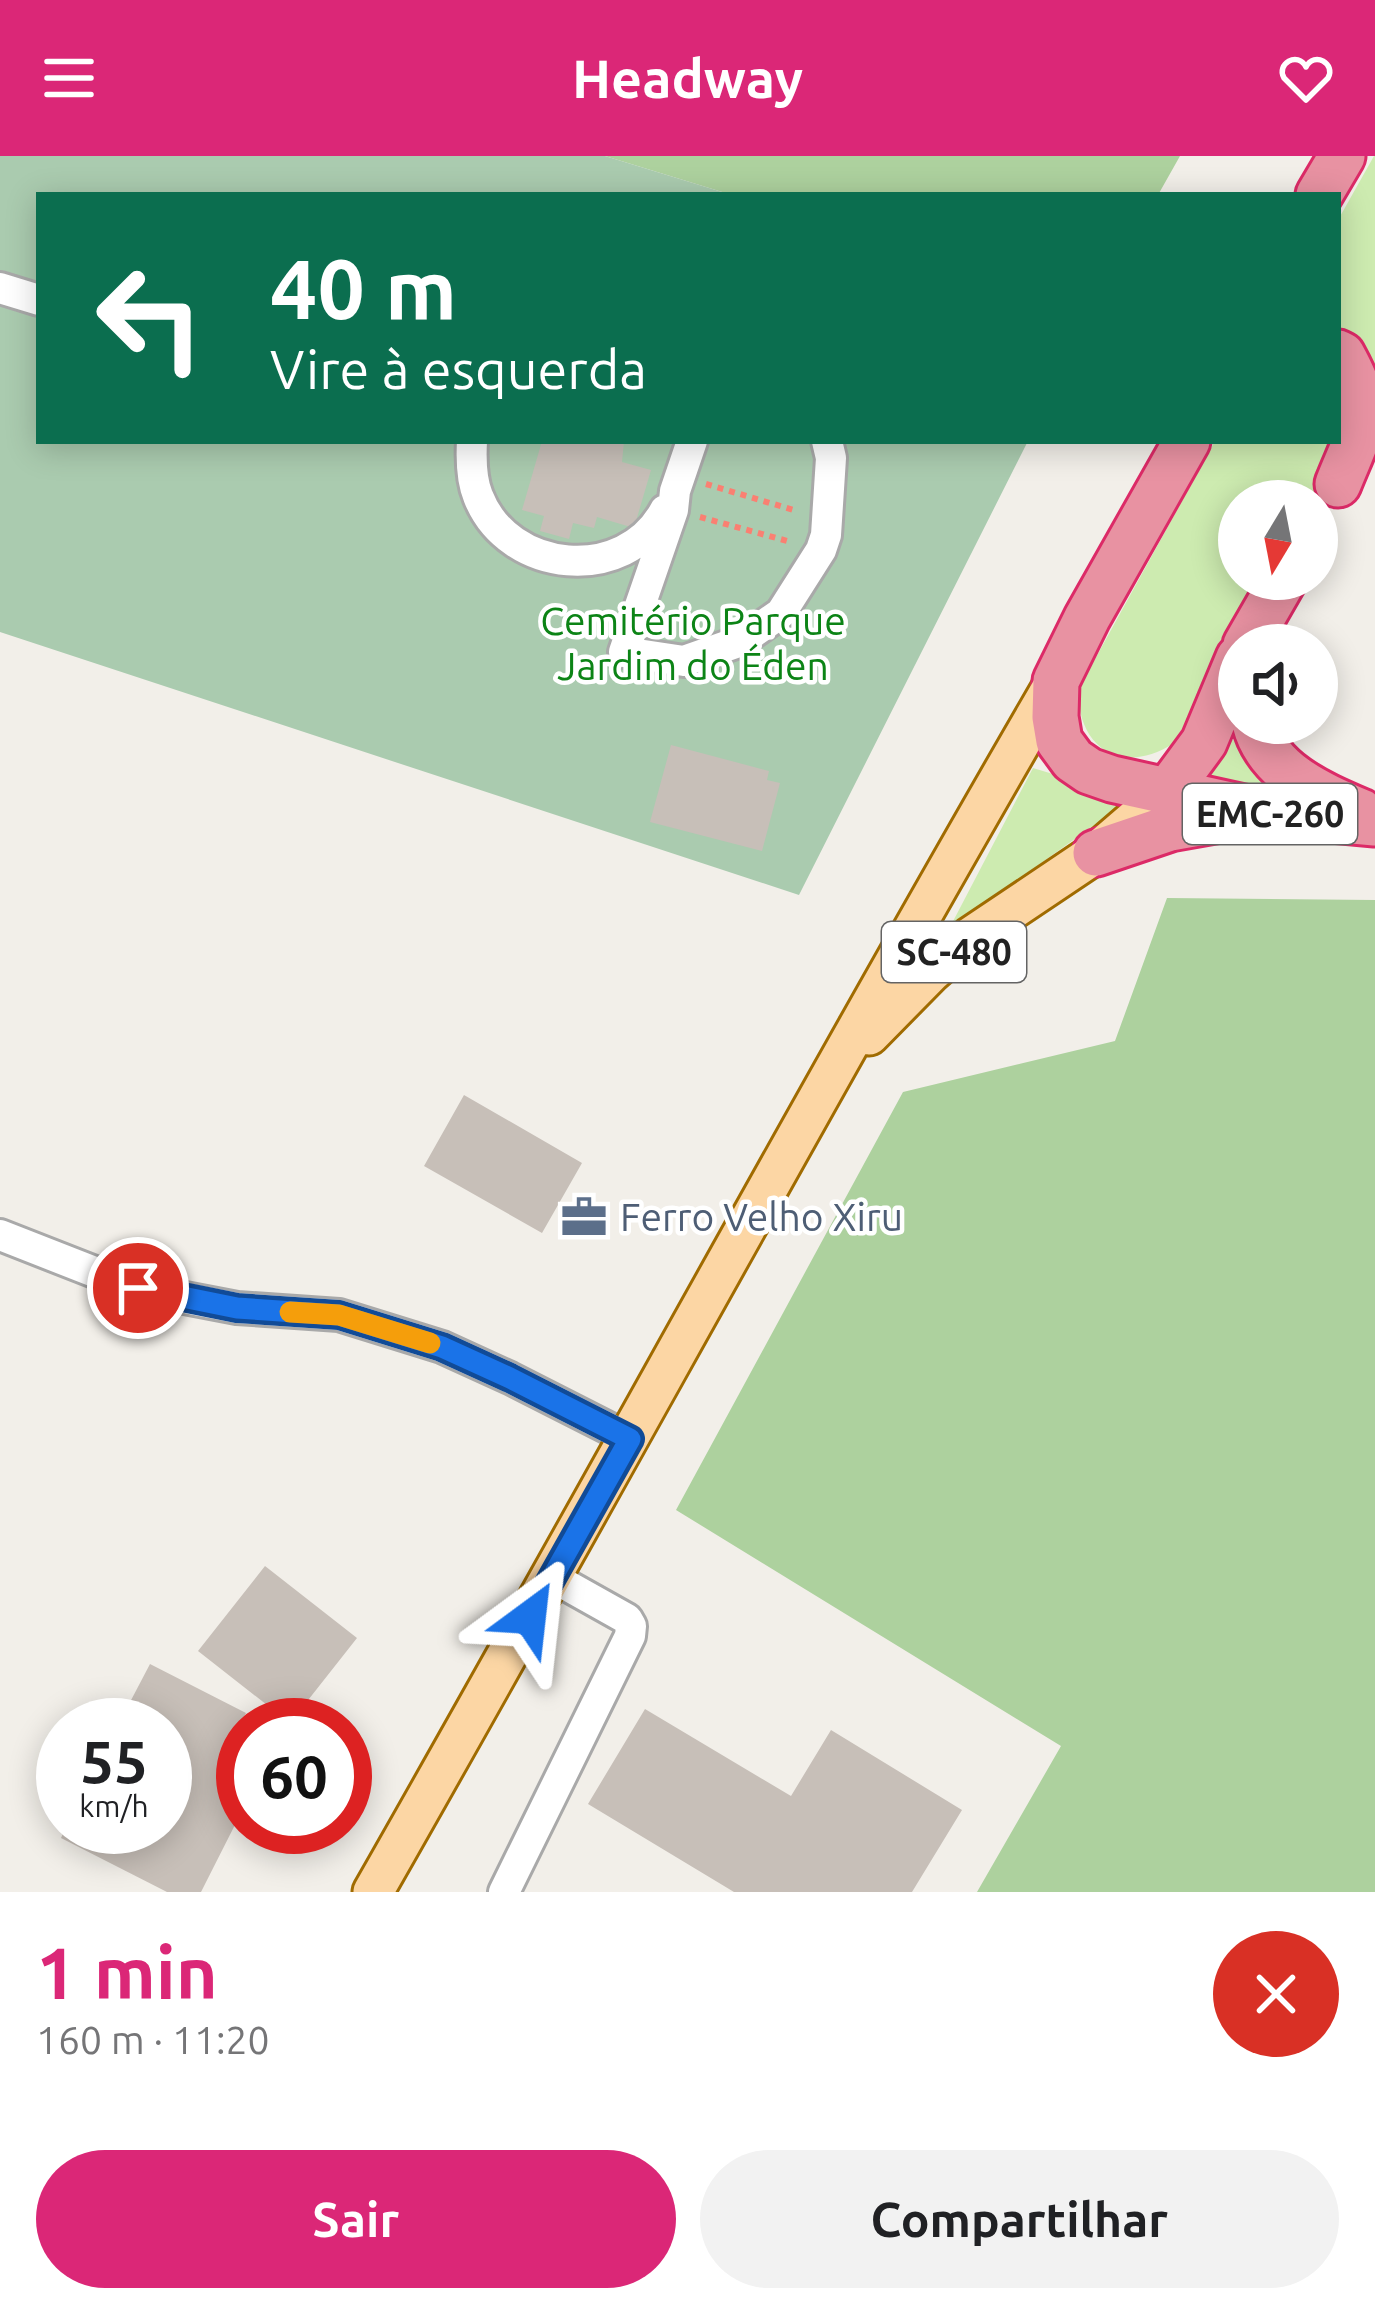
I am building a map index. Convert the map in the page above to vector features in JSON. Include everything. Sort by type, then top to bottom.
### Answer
[{"type":"highway","points":[[1321,192],[1342,156]]},
{"type":"highway","points":[[1338,480],[1361,426],[1364,406],[1341,354]]},
{"type":"highway","points":[[1338,487],[1375,433]]},
{"type":"highway","name":"SC-480","points":[[1056,681],[1184,444]]},
{"type":"highway","name":"EMC-260","points":[[1056,681],[1059,741],[1089,771],[1266,813],[1375,820]]},
{"type":"highway","name":"SC-480","points":[[1168,791],[1204,742],[1218,709]]},
{"type":"highway","name":"EMC-260","points":[[1264,744],[1292,776],[1375,820]]},
{"type":"highway","points":[[1096,853],[1170,828],[1266,813]]},
{"type":"main road","name":"SC-480","points":[[373,1892],[1056,681]]},
{"type":"main road","name":"SC-480","points":[[831,1073],[971,937],[1096,853],[1168,791]]},
{"type":"street","points":[[0,288],[36,299]]},
{"type":"street","points":[[472,444],[477,496],[494,524],[518,545],[547,559],[578,563],[610,557],[638,542],[660,519],[676,493],[678,444]]},
{"type":"street","points":[[691,444],[624,652],[683,661],[741,641],[781,613],[825,535],[831,458],[828,444]]},
{"type":"street","points":[[0,1235],[138,1288],[237,1308],[339,1315],[442,1347],[630,1439]]},
{"type":"street","points":[[504,1892],[630,1636],[626,1619],[553,1577]]},
{"type":"path","points":[[676,493],[825,535]]},
{"type":"path","points":[[676,493],[825,535]]},
{"type":"green space","name":"Cemitério Parque Jardim do Éden","points":[[0,156],[605,156],[722,192],[36,192],[36,444],[1026,444],[799,895],[0,632]]},
{"type":"green space","points":[[605,156],[1180,156],[1160,192],[722,192]]},
{"type":"green space","points":[[1375,156],[1375,366],[1341,339],[1341,215]]},
{"type":"green space","points":[[1341,388],[1349,411],[1348,427],[1336,459],[1324,480],[1218,480],[1218,600],[1257,600],[1243,624],[1218,624],[1218,667],[1174,743],[1155,753],[1121,757],[1095,742],[1080,711],[1078,690],[1213,444],[1341,444]]},
{"type":"green space","points":[[1218,738],[1218,744],[1243,744],[1274,784],[1274,803],[1192,779]]},
{"type":"green space","points":[[1033,768],[1132,798],[949,929]]},
{"type":"green space","points":[[1167,898],[1375,900],[1375,1892],[977,1892],[1061,1746],[676,1510],[903,1092],[1115,1041]]},
{"type":"building","points":[[541,444],[624,444],[622,462],[651,470],[634,528],[597,517],[594,528],[573,523],[569,539],[540,531],[544,516],[522,510]]},
{"type":"building","points":[[671,745],[769,771],[767,780],[780,783],[762,851],[650,822]]},
{"type":"building","points":[[464,1095],[582,1163],[542,1233],[424,1166]]},
{"type":"building","points":[[265,1566],[357,1638],[310,1698],[258,1698],[198,1651]]},
{"type":"building","points":[[150,1664],[217,1698],[216,1854],[220,1854],[201,1892],[167,1892],[92,1854],[192,1854],[192,1698],[132,1698]]},
{"type":"building","points":[[645,1709],[791,1796],[831,1730],[962,1810],[912,1892],[734,1892],[588,1804]]},
{"type":"slow traffic","points":[[290,1312],[339,1315],[430,1343]]},
{"type":"place","name":"Ferro Velho Xiru","points":[[584,1217]]},
{"type":"route","points":[[138,1288],[237,1308],[339,1315],[442,1347],[630,1439],[530,1617]]}]
